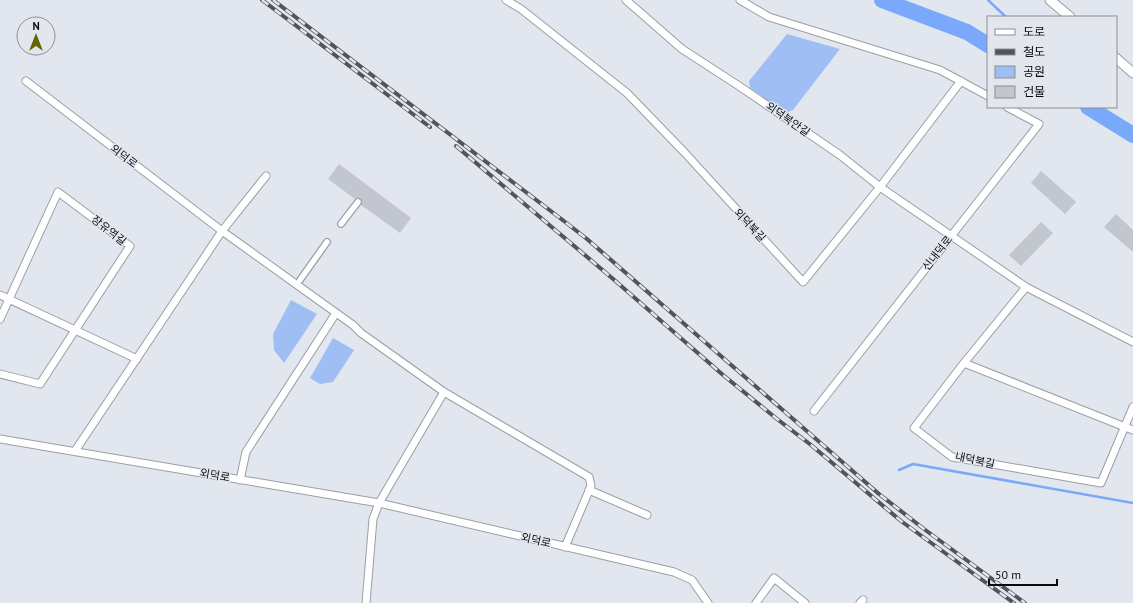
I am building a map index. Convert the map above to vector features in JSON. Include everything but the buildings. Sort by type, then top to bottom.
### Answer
[{"type":"street","name":"외덕북길","points":[[506,0],[521,10],[627,93],[685,153],[803,282],[880,187],[961,82]]},
{"type":"street","name":"외덕북안길","points":[[626,0],[682,49],[738,84],[834,151],[880,187],[952,235]]},
{"type":"street","points":[[740,0],[769,17],[786,21],[940,70],[987,95]]},
{"type":"street","points":[[1050,0],[1069,16]]},
{"type":"street","points":[[1117,59],[1133,73]]},
{"type":"street","name":"외덕로","points":[[26,81],[222,231],[444,392],[588,477],[590,486],[589,490]]},
{"type":"street","name":"신내덕로","points":[[814,411],[1039,124],[1009,108]]},
{"type":"street","points":[[75,452],[222,231],[266,176]]},
{"type":"street","name":"장유역길","points":[[0,319],[58,192],[130,246],[40,384],[0,374]]},
{"type":"street","points":[[342,224],[358,202]]},
{"type":"street","points":[[952,235],[1026,287],[1133,342]]},
{"type":"street","points":[[300,280],[327,242]]},
{"type":"street","name":"내덕북길","points":[[1026,287],[914,428],[952,457],[1101,483],[1125,427]]},
{"type":"street","points":[[0,296],[137,359]]},
{"type":"street","points":[[240,480],[246,452],[336,313]]},
{"type":"street","points":[[964,364],[1133,430]]},
{"type":"street","points":[[366,603],[373,520],[379,503],[444,392]]},
{"type":"street","points":[[1125,427],[1133,407]]},
{"type":"street","name":"외덕로","points":[[0,439],[379,503],[674,572],[692,580],[708,603]]},
{"type":"street","points":[[565,547],[589,490],[647,515]]},
{"type":"street","points":[[756,603],[774,578],[805,603]]},
{"type":"green space","points":[[787,34],[840,49],[793,110],[785,113],[750,88],[749,81]]},
{"type":"green space","points":[[291,300],[317,314],[284,363],[274,350],[273,334]]},
{"type":"green space","points":[[333,338],[354,350],[333,382],[320,384],[310,378]]},
{"type":"waterway","points":[[882,0],[967,32],[987,44]]},
{"type":"waterway","points":[[988,0],[1005,16]]},
{"type":"waterway","points":[[1090,108],[1133,135]]},
{"type":"waterway","points":[[899,470],[913,464],[1133,503]]},
{"type":"railway","points":[[262,0],[430,127]]},
{"type":"railway","points":[[273,0],[587,239],[879,494],[1025,603]]},
{"type":"railway","points":[[456,146],[612,278],[723,375],[811,445],[901,521],[1014,603]]}]
